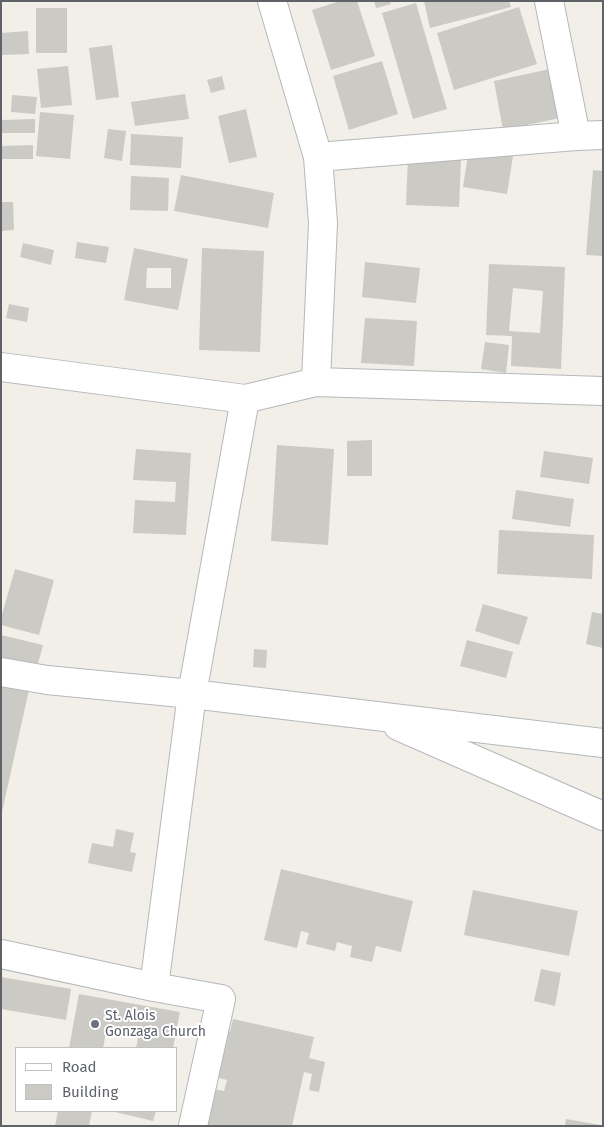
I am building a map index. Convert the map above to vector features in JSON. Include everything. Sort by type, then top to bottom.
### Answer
[{"type":"street","points":[[272,1],[318,157],[323,223],[316,382]]},
{"type":"street","points":[[548,1],[576,136]]},
{"type":"street","points":[[318,157],[603,135]]},
{"type":"street","points":[[1,367],[245,399],[316,382],[603,391]]},
{"type":"street","points":[[154,987],[192,694],[245,399]]},
{"type":"street","points":[[1,672],[47,680],[370,714],[603,743]]},
{"type":"street","points":[[370,714],[603,816]]},
{"type":"street","points":[[1,954],[154,987],[221,999],[193,1126]]},
{"type":"building","points":[[340,1],[357,1],[375,56],[331,70],[312,10]]},
{"type":"building","points":[[374,1],[390,1],[391,4],[376,8]]},
{"type":"building","points":[[424,1],[509,1],[511,7],[430,28]]},
{"type":"building","points":[[416,3],[447,109],[413,119],[382,13]]},
{"type":"building","points":[[519,7],[537,64],[454,90],[437,33]]},
{"type":"building","points":[[36,8],[67,8],[67,53],[36,53]]},
{"type":"building","points":[[28,31],[29,54],[1,55],[1,33]]},
{"type":"building","points":[[112,45],[119,97],[96,100],[89,48]]},
{"type":"building","points":[[382,61],[398,114],[349,130],[333,76]]},
{"type":"building","points":[[68,66],[72,105],[41,108],[37,69]]},
{"type":"building","points":[[550,69],[560,118],[503,130],[494,81]]},
{"type":"building","points":[[222,76],[225,89],[211,93],[207,80]]},
{"type":"building","points":[[185,94],[189,119],[135,126],[131,102]]},
{"type":"building","points":[[12,95],[37,97],[35,114],[11,112]]},
{"type":"building","points":[[246,109],[257,157],[229,163],[218,116]]},
{"type":"building","points":[[40,112],[74,115],[70,159],[36,156]]},
{"type":"building","points":[[35,119],[35,133],[1,133],[1,120]]},
{"type":"building","points":[[108,129],[126,131],[122,161],[104,158]]},
{"type":"building","points":[[131,134],[183,137],[181,168],[130,165]]},
{"type":"building","points":[[33,145],[33,159],[1,159],[1,146]]},
{"type":"building","points":[[469,149],[513,156],[507,194],[463,187]]},
{"type":"building","points":[[408,157],[461,159],[459,207],[406,205]]},
{"type":"building","points":[[593,170],[603,171],[603,256],[586,255]]},
{"type":"building","points":[[181,175],[274,193],[268,228],[174,211]]},
{"type":"building","points":[[131,176],[169,178],[168,211],[130,210]]},
{"type":"building","points":[[1,202],[13,202],[14,230],[1,231]]},
{"type":"building","points":[[77,242],[109,247],[106,263],[75,258]]},
{"type":"building","points":[[23,243],[54,250],[51,265],[20,257]]},
{"type":"building","points":[[134,248],[188,259],[178,310],[124,300]],"holes":[[[147,268],[171,268],[171,288],[146,288]]]},
{"type":"building","points":[[202,248],[264,251],[260,352],[199,350]]},
{"type":"building","points":[[365,262],[420,268],[416,303],[362,297]]},
{"type":"building","points":[[489,264],[565,267],[561,369],[511,366],[512,336],[486,335]],"holes":[[[513,288],[543,291],[540,333],[509,331]]]},
{"type":"building","points":[[9,304],[29,308],[27,322],[6,318]]},
{"type":"building","points":[[365,318],[417,321],[414,366],[361,363]]},
{"type":"building","points":[[485,342],[509,345],[506,373],[481,369]]},
{"type":"building","points":[[372,440],[372,476],[347,476],[347,441]]},
{"type":"building","points":[[277,445],[334,449],[328,545],[271,541]]},
{"type":"building","points":[[136,449],[191,453],[186,535],[133,533],[135,500],[175,502],[176,482],[133,480]]},
{"type":"building","points":[[544,451],[593,458],[589,484],[540,477]]},
{"type":"building","points":[[516,490],[574,499],[570,527],[512,519]]},
{"type":"building","points":[[499,530],[594,535],[592,579],[497,574]]},
{"type":"building","points":[[15,569],[54,580],[39,635],[1,625],[1,618]]},
{"type":"building","points":[[483,604],[528,617],[519,645],[475,631]]},
{"type":"building","points":[[592,612],[603,614],[603,648],[586,644]]},
{"type":"building","points":[[1,635],[43,645],[36,671],[1,663]]},
{"type":"building","points":[[467,640],[513,652],[506,678],[460,666]]},
{"type":"building","points":[[254,649],[267,650],[266,668],[253,667]]},
{"type":"building","points":[[1,685],[29,690],[2,812],[1,812]]},
{"type":"building","points":[[116,829],[134,833],[130,852],[136,853],[132,872],[88,863],[92,843],[113,847]]},
{"type":"building","points":[[281,869],[413,901],[401,952],[376,946],[372,962],[350,957],[352,946],[337,942],[335,951],[306,944],[309,933],[301,931],[297,948],[264,940]]},
{"type":"building","points":[[473,890],[578,911],[569,956],[464,935]]},
{"type":"building","points":[[541,969],[561,973],[555,1006],[534,1001]]},
{"type":"building","points":[[1,977],[71,989],[66,1020],[1,1009]]},
{"type":"building","points":[[79,994],[180,1012],[173,1047],[136,1047],[138,1038],[106,1032],[103,1047],[69,1047]]},
{"type":"building","points":[[233,1019],[314,1037],[309,1058],[325,1062],[319,1092],[309,1090],[312,1074],[304,1072],[292,1126],[201,1126],[209,1088],[224,1091],[227,1080],[211,1076],[221,1030],[230,1032]]},
{"type":"building","points":[[58,1112],[92,1112],[89,1126],[55,1126]]},
{"type":"building","points":[[115,1112],[156,1112],[153,1121]]},
{"type":"building","points":[[566,1119],[600,1125],[600,1126],[565,1126]]},
{"type":"place","name":"St. Alois Gonzaga Church","points":[[95,1024]]}]
